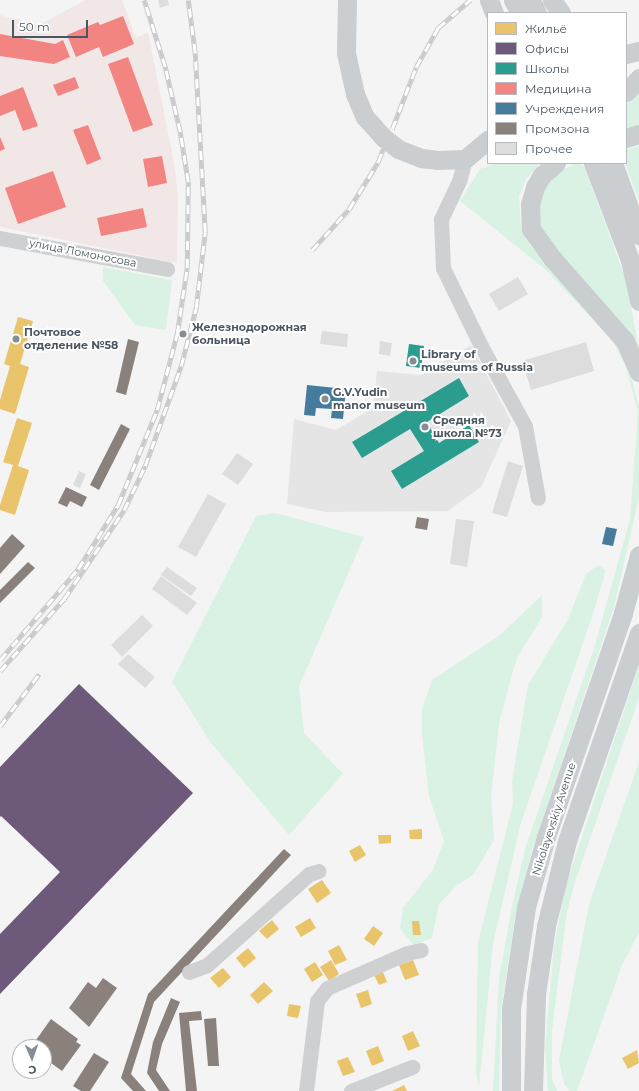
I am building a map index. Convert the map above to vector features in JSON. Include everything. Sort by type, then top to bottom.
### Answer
[{"type":"main road","points":[[347,0],[346,54],[355,94],[365,117],[384,138],[398,149],[422,158],[487,158]]},
{"type":"main road","points":[[489,0],[494,12]]},
{"type":"main road","points":[[513,0],[519,12]]},
{"type":"main road","points":[[531,0],[537,12]]},
{"type":"main road","points":[[552,0],[560,12]]},
{"type":"main road","points":[[627,54],[639,51]]},
{"type":"main road","points":[[627,91],[639,78]]},
{"type":"main road","points":[[627,138],[639,134]]},
{"type":"main road","points":[[465,159],[487,141]]},
{"type":"main road","points":[[555,164],[542,175],[535,187],[530,204],[531,229],[552,258],[625,341],[639,372]]},
{"type":"main road","points":[[595,164],[632,230]]},
{"type":"main road","points":[[613,164],[632,230],[639,301]]},
{"type":"main road","name":"Nikolayevskiy Avenue","points":[[511,1091],[511,1009],[526,907],[549,830],[623,613],[639,555]]},
{"type":"main road","name":"Nikolayevskiy Avenue","points":[[533,1091],[540,956],[557,880],[567,841],[639,633]]},
{"type":"main road","points":[[535,1037],[545,1091]]},
{"type":"street","points":[[465,159],[459,181],[441,219],[443,268],[481,346],[525,426],[538,498]]},
{"type":"street","name":"улица Ломоносова","points":[[0,238],[167,269]]},
{"type":"street","points":[[189,972],[207,965],[309,874],[319,871]]},
{"type":"street","points":[[306,1091],[317,1001],[327,988],[407,952],[421,950]]},
{"type":"street","points":[[351,1091],[412,1067]]},
{"type":"shaded area","points":[[86,0],[122,0],[136,38],[148,32],[175,168],[178,198],[177,263],[0,227],[0,15],[39,25]]},
{"type":"shaded area","name":"Средняя школа №73","points":[[471,345],[511,421],[481,487],[448,511],[326,512],[287,504],[294,419],[336,430],[373,408],[377,371],[421,375]]},
{"type":"green space","points":[[639,91],[639,127],[627,131],[627,103]]},
{"type":"green space","points":[[639,146],[639,200],[625,164],[627,164],[627,150]]},
{"type":"green space","points":[[494,164],[540,164],[526,179],[519,196],[521,226],[530,245],[611,332],[626,358],[639,406],[639,497],[614,607],[532,851],[516,912],[501,1010],[499,1091],[493,1091],[499,978],[512,907],[525,849],[595,645],[630,519],[638,412],[625,365],[613,341],[546,270],[460,201],[480,169]]},
{"type":"green space","points":[[575,164],[584,166],[627,283],[639,351],[543,233],[538,217],[538,201],[545,186],[556,173]]},
{"type":"green space","points":[[103,267],[172,280],[166,330],[135,325],[103,281]]},
{"type":"green space","points":[[275,513],[364,537],[299,686],[304,733],[343,774],[289,835],[211,743],[172,682],[256,516]]},
{"type":"green space","points":[[598,565],[606,570],[592,617],[520,826],[493,944],[479,1087],[476,1072],[478,942],[513,804],[512,781],[528,685],[568,619],[586,574]]},
{"type":"green space","points":[[542,595],[542,617],[516,660],[499,723],[491,796],[494,840],[473,875],[456,886],[439,904],[432,938],[414,945],[400,929],[403,908],[433,870],[444,841],[429,796],[422,735],[422,709],[432,680],[500,635]]},
{"type":"green space","points":[[639,665],[639,698],[574,885],[567,912],[552,1031],[552,1078],[557,1091],[548,1091],[545,1046],[554,946],[566,885]]},
{"type":"green space","points":[[639,762],[639,933],[622,965],[577,1091],[570,1091],[564,1084],[559,1060],[589,904]]},
{"type":"building: Жильё","points":[[18,317],[33,321],[20,364],[29,367],[15,414],[0,409],[0,400],[10,366],[4,364]]},
{"type":"building: Жильё","points":[[17,418],[32,423],[18,466],[29,470],[15,515],[0,510],[0,505],[13,465],[3,462]]},
{"type":"building: Жильё","points":[[422,829],[422,839],[410,839],[409,830]]},
{"type":"building: Жильё","points":[[378,835],[391,835],[391,843],[379,844]]},
{"type":"building: Жильё","points":[[360,845],[366,855],[355,862],[349,851]]},
{"type":"building: Жильё","points":[[322,880],[331,893],[317,903],[308,889]]},
{"type":"building: Жильё","points":[[310,918],[316,928],[301,937],[295,927]]},
{"type":"building: Жильё","points":[[272,920],[279,929],[267,939],[259,931]]},
{"type":"building: Жильё","points":[[412,921],[419,921],[421,935],[413,935]]},
{"type":"building: Жильё","points":[[373,926],[383,933],[374,946],[364,939]]},
{"type":"building: Жильё","points":[[339,945],[347,960],[335,965],[328,951]]},
{"type":"building: Жильё","points":[[248,948],[256,958],[244,968],[236,958]]},
{"type":"building: Жильё","points":[[331,960],[339,974],[329,981],[320,967]]},
{"type":"building: Жильё","points":[[413,960],[419,975],[405,980],[399,965]]},
{"type":"building: Жильё","points":[[315,962],[323,975],[312,982],[304,969]]},
{"type":"building: Жильё","points":[[223,968],[231,977],[219,988],[210,978]]},
{"type":"building: Жильё","points":[[383,972],[387,982],[379,985],[374,975]]},
{"type":"building: Жильё","points":[[264,982],[273,991],[258,1004],[250,995]]},
{"type":"building: Жильё","points":[[368,990],[372,1004],[361,1008],[356,994]]},
{"type":"building: Жильё","points":[[289,1004],[301,1006],[298,1018],[287,1016]]},
{"type":"building: Жильё","points":[[413,1031],[420,1046],[408,1051],[402,1036]]},
{"type":"building: Жильё","points":[[378,1046],[384,1061],[372,1066],[366,1051]]},
{"type":"building: Жильё","points":[[637,1050],[639,1063],[628,1069],[622,1058]]},
{"type":"building: Жильё","points":[[348,1057],[355,1072],[343,1076],[337,1061]]},
{"type":"building: Жильё","points":[[404,1085],[407,1091],[392,1091]]},
{"type":"building: Офисы","points":[[79,684],[193,793],[0,994],[0,934],[60,872],[1,816],[0,817],[0,767]]},
{"type":"building: Школы","points":[[409,344],[424,346],[421,368],[406,366]]},
{"type":"building: Школы","points":[[459,378],[469,396],[427,422],[439,443],[469,425],[479,442],[402,489],[391,471],[424,451],[410,429],[362,458],[352,442]]},
{"type":"building: Медицина","points":[[123,16],[134,44],[103,57],[99,47],[76,57],[67,35],[98,22],[100,25]]},
{"type":"building: Медицина","points":[[0,34],[55,44],[63,40],[70,57],[54,64],[0,56]]},
{"type":"building: Медицина","points":[[128,57],[153,125],[133,132],[108,64]]},
{"type":"building: Медицина","points":[[75,77],[79,88],[58,96],[53,85]]},
{"type":"building: Медицина","points":[[23,87],[38,126],[23,131],[15,110],[0,116],[0,96]]},
{"type":"building: Медицина","points":[[88,125],[101,159],[87,165],[73,130]]},
{"type":"building: Медицина","points":[[0,137],[5,149],[0,151]]},
{"type":"building: Медицина","points":[[162,156],[167,183],[148,187],[143,159]]},
{"type":"building: Медицина","points":[[53,171],[66,207],[18,224],[5,188]]},
{"type":"building: Медицина","points":[[143,208],[147,227],[101,236],[97,218]]},
{"type":"building: Учреждения","name":"G.V.Yudin manor museum","points":[[307,385],[346,389],[343,419],[331,418],[332,409],[316,408],[315,416],[304,415]]},
{"type":"building: Учреждения","points":[[606,527],[617,529],[613,546],[602,544]]},
{"type":"building: Промзона","points":[[128,339],[139,342],[126,395],[116,392]]},
{"type":"building: Промзона","points":[[121,424],[130,429],[99,490],[90,485]]},
{"type":"building: Промзона","points":[[66,487],[87,497],[82,507],[70,501],[67,507],[58,503]]},
{"type":"building: Промзона","points":[[417,517],[429,519],[427,530],[415,528]]},
{"type":"building: Промзона","points":[[12,534],[25,546],[0,574],[0,548]]},
{"type":"building: Промзона","points":[[28,562],[35,568],[0,603],[0,590]]},
{"type":"building: Промзона","points":[[284,849],[291,855],[154,1002],[131,1074],[146,1091],[133,1091],[121,1078],[148,994]]},
{"type":"building: Промзона","points":[[103,978],[117,988],[89,1027],[69,1008],[88,982],[96,988]]},
{"type":"building: Промзона","points":[[171,998],[180,1002],[162,1044],[156,1070],[170,1091],[159,1091],[147,1073],[153,1042]]},
{"type":"building: Промзона","points":[[201,1011],[202,1020],[189,1021],[197,1091],[186,1091],[179,1013]]},
{"type":"building: Промзона","points":[[216,1018],[219,1066],[208,1066],[204,1019]]},
{"type":"building: Промзона","points":[[51,1019],[78,1039],[76,1042],[81,1045],[62,1071],[52,1064],[52,1039],[37,1039]]},
{"type":"building: Промзона","points":[[94,1053],[109,1062],[90,1091],[81,1091],[73,1086]]},
{"type":"building: Прочее","points":[[158,0],[168,0],[169,5],[160,8]]},
{"type":"building: Прочее","points":[[518,277],[528,294],[499,311],[489,294]]},
{"type":"building: Прочее","points":[[322,331],[348,334],[347,347],[320,344]]},
{"type":"building: Прочее","points":[[380,341],[392,343],[390,356],[379,354]]},
{"type":"building: Прочее","points":[[586,342],[594,371],[531,390],[522,361]]},
{"type":"building: Прочее","points":[[237,453],[253,464],[238,485],[222,474]]},
{"type":"building: Прочее","points":[[508,461],[523,466],[507,517],[492,513]]},
{"type":"building: Прочее","points":[[79,471],[86,474],[80,488],[73,485]]},
{"type":"building: Прочее","points":[[208,494],[226,504],[196,557],[178,547]]},
{"type":"building: Прочее","points":[[456,519],[474,521],[467,567],[450,564]]},
{"type":"building: Прочее","points":[[167,567],[197,588],[191,596],[161,575]]},
{"type":"building: Прочее","points":[[161,576],[197,603],[187,615],[152,589]]},
{"type":"building: Прочее","points":[[142,615],[153,626],[122,657],[111,645]]},
{"type":"building: Прочее","points":[[128,654],[155,677],[145,688],[118,664]]},
{"type":"railway","points":[[0,660],[78,569],[118,505],[157,410],[177,334],[187,268],[188,182],[180,132],[165,67],[144,0]]},
{"type":"railway","points":[[0,671],[64,599],[124,510],[145,466],[181,366],[196,308],[205,232],[195,53],[188,0]]},
{"type":"railway","points":[[392,129],[416,67],[438,28],[470,0]]},
{"type":"railway","points":[[312,250],[349,209],[378,162],[383,149]]},
{"type":"railway","points":[[0,726],[39,674]]},
{"type":"place","name":"Железнодорожная больница","points":[[183,334]]},
{"type":"place","name":"Почтовое отделение №58","points":[[16,339]]},
{"type":"place","name":"Library of museums of Russia","points":[[413,361]]},
{"type":"place","name":"G.V.Yudin manor museum","points":[[325,399]]},
{"type":"place","name":"Средняя школа №73","points":[[425,427]]}]
